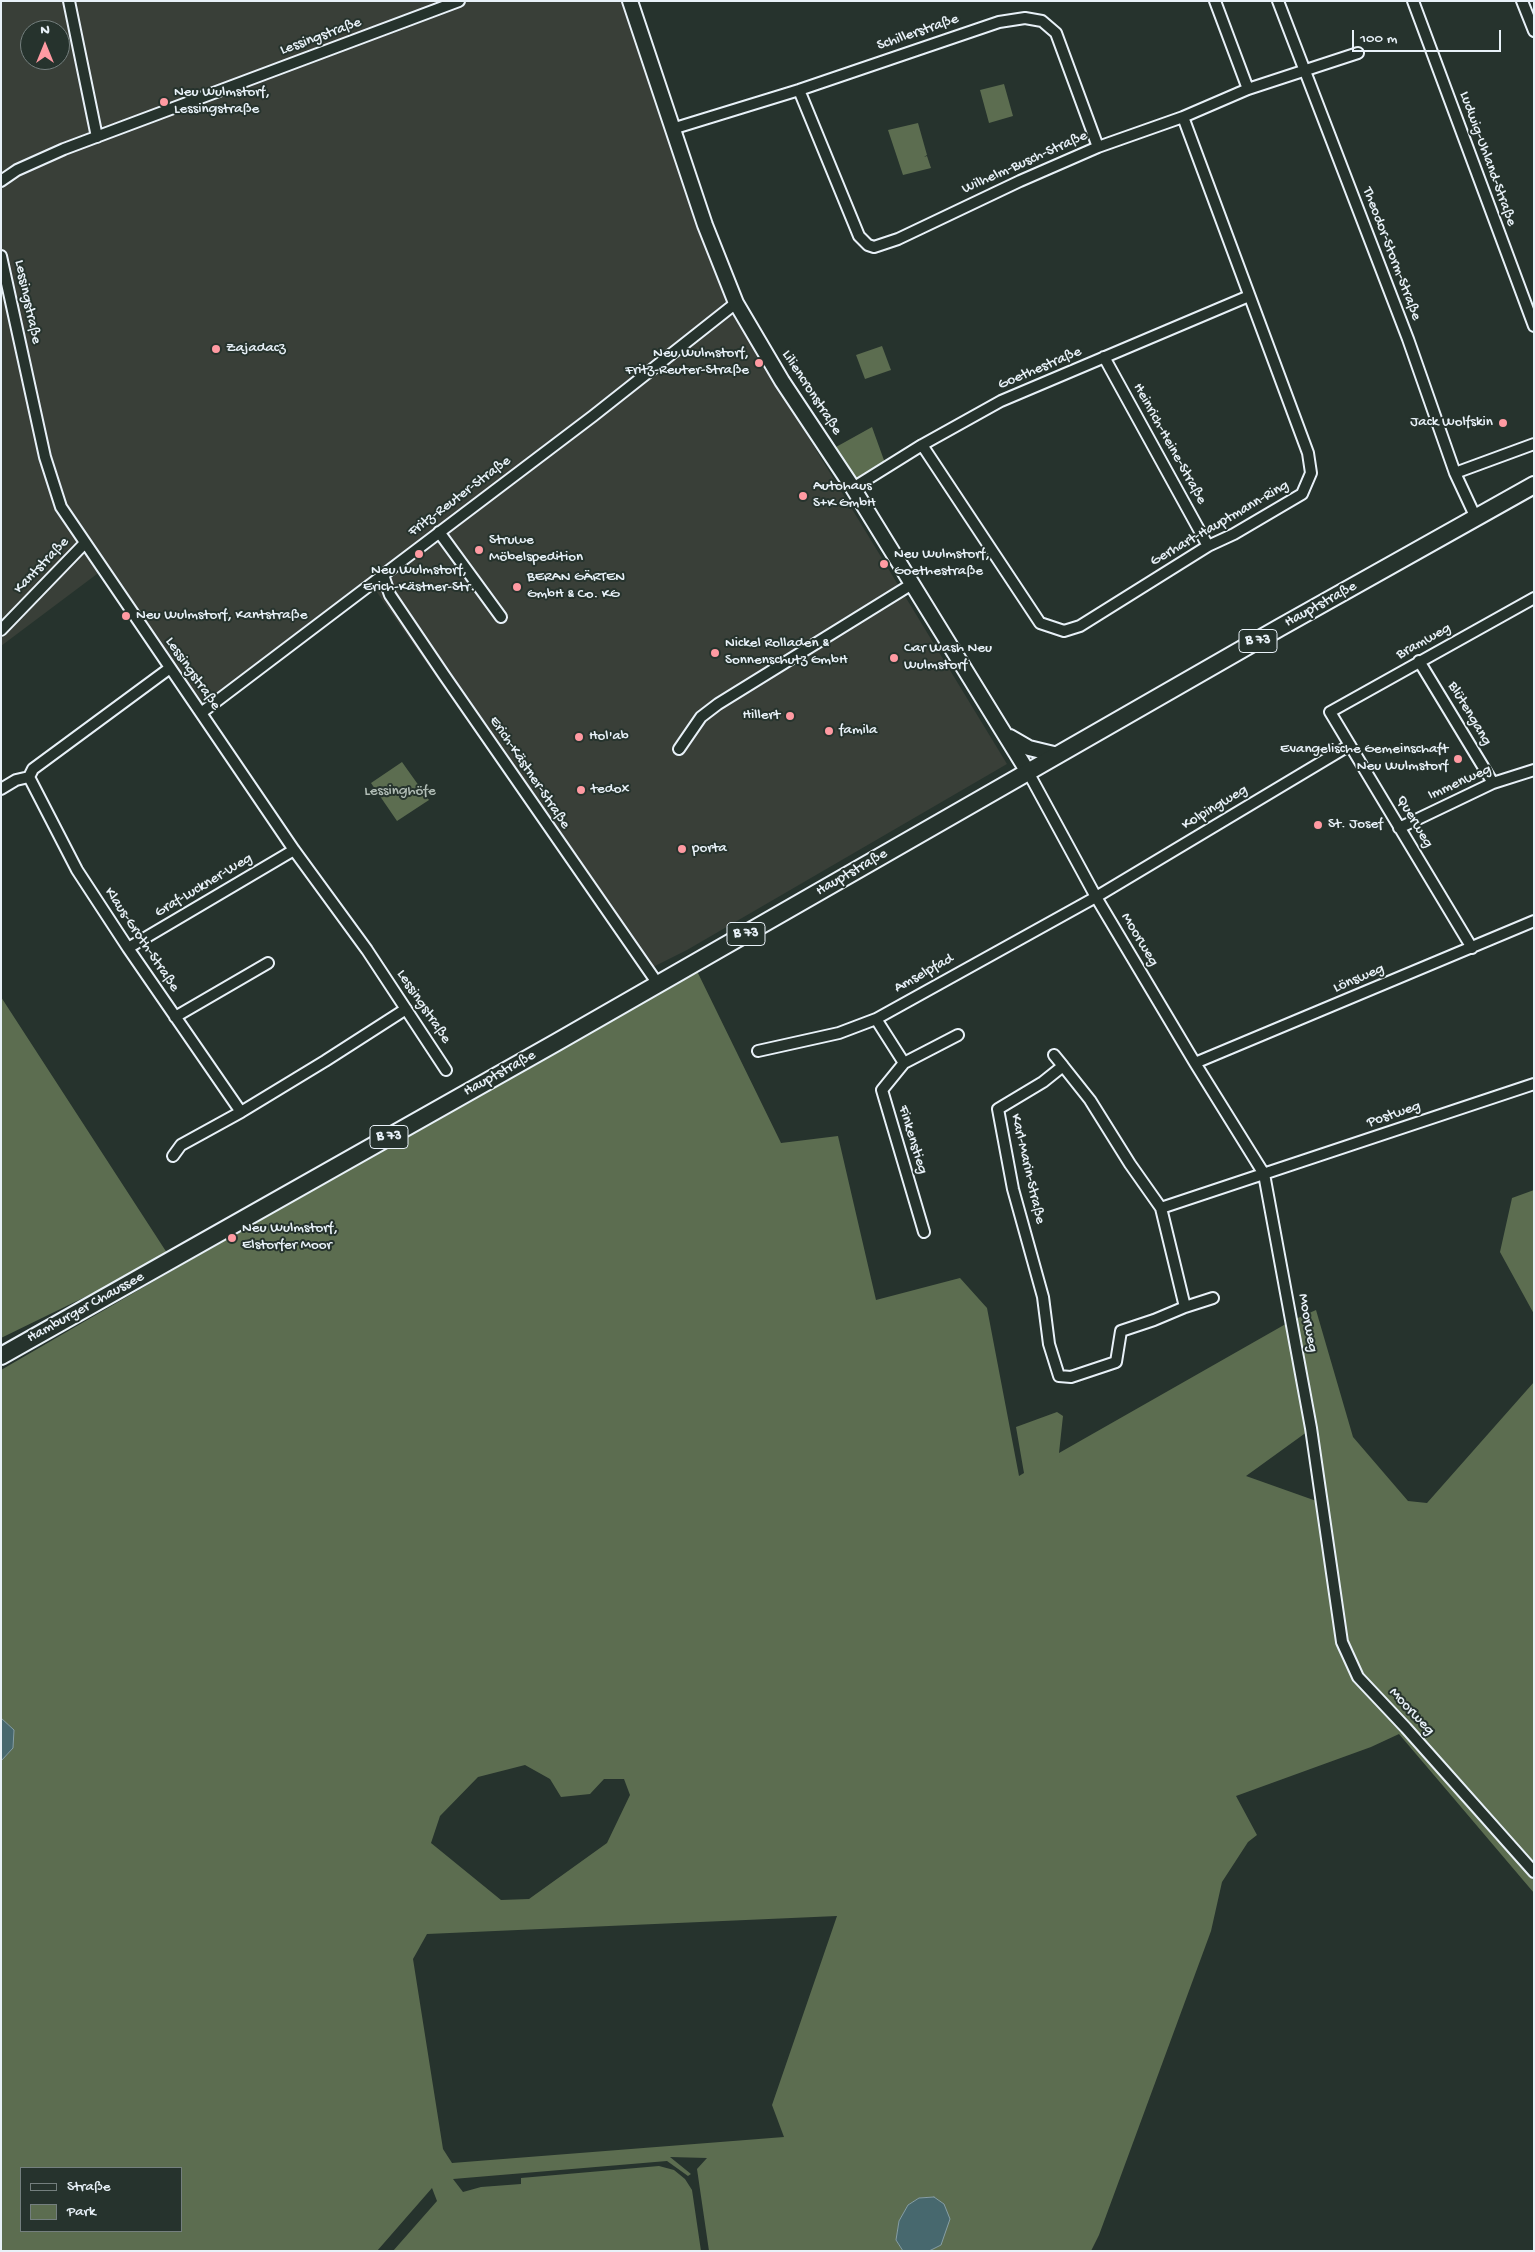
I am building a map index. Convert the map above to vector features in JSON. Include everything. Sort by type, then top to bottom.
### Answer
[{"type":"main road","name":"Hauptstraße","points":[[170,1261],[1534,485]]},
{"type":"main road","name":"Hamburger Chaussee","points":[[1,1356],[170,1261]]},
{"type":"street","points":[[69,1],[97,137]]},
{"type":"street","name":"Lessingstraße","points":[[1,182],[17,170],[97,137],[459,1]]},
{"type":"street","name":"Liliencronstraße","points":[[630,1],[705,225],[736,303],[782,381],[853,488],[1007,735],[1028,772]]},
{"type":"street","points":[[1215,1],[1248,89]]},
{"type":"street","name":"Theodor-Storm-Straße","points":[[1278,1],[1408,339],[1455,473],[1476,518]]},
{"type":"street","name":"Ludwig-Uhland-Straße","points":[[1413,1],[1534,326]]},
{"type":"street","points":[[1522,1],[1534,31]]},
{"type":"street","name":"Schillerstraße","points":[[672,129],[799,90],[999,22],[1025,18],[1042,21],[1056,33],[1098,147]]},
{"type":"street","name":"Wilhelm-Busch-Straße","points":[[799,90],[859,236],[868,245],[874,247],[898,239],[1040,171],[1098,147],[1183,117],[1248,89],[1358,53]]},
{"type":"street","name":"Gerhart-Hauptmann-Ring","points":[[922,445],[1040,623],[1064,631],[1080,626],[1208,546],[1234,534],[1302,494],[1311,473],[1308,453],[1183,117]]},
{"type":"street","name":"Lessingstraße","points":[[1,256],[45,456],[61,507],[84,544],[294,850],[367,950],[446,1070]]},
{"type":"street","name":"Goethestraße","points":[[853,488],[922,445],[1002,401],[1249,296]]},
{"type":"street","name":"Fritz-Reuter-Straße","points":[[201,713],[593,416],[736,303]]},
{"type":"street","name":"Heinrich-Heine-Straße","points":[[1104,357],[1208,546]]},
{"type":"street","points":[[1455,473],[1534,444]]},
{"type":"street","points":[[439,532],[501,617]]},
{"type":"street","name":"Kantstraße","points":[[1,630],[84,544]]},
{"type":"street","name":"Erich-Kästner-Straße","points":[[383,575],[390,595],[404,616],[658,984]]},
{"type":"street","points":[[679,749],[701,717],[718,704],[912,584]]},
{"type":"street","name":"Bramweg","points":[[1330,712],[1534,598]]},
{"type":"street","name":"Blütengang","points":[[1419,661],[1493,783]]},
{"type":"street","points":[[1,789],[16,780],[29,777],[33,769],[170,668]]},
{"type":"street","name":"Querweg","points":[[1330,712],[1472,948]]},
{"type":"street","points":[[1007,735],[1029,748],[1058,755]]},
{"type":"street","name":"Kolpingweg","points":[[1096,897],[1350,745]]},
{"type":"street","name":"Immenweg","points":[[1399,828],[1493,783],[1534,770]]},
{"type":"street","name":"Moorweg","points":[[1028,772],[1096,897],[1264,1174],[1311,1428],[1342,1642],[1358,1677],[1534,1872]]},
{"type":"street","name":"Klaus-Groth-Straße","points":[[29,777],[77,870],[128,948],[241,1112]]},
{"type":"street","name":"Graf-Luckner-Weg","points":[[128,948],[294,850]]},
{"type":"street","name":"Amselpfad","points":[[758,1050],[839,1033],[876,1019],[1096,897]]},
{"type":"street","name":"Lönsweg","points":[[1195,1063],[1534,921]]},
{"type":"street","points":[[175,1017],[268,963]]},
{"type":"street","points":[[172,1156],[181,1144],[241,1112],[326,1061],[406,1009]]},
{"type":"street","points":[[876,1019],[904,1063]]},
{"type":"street","name":"Finkenstieg","points":[[924,1232],[882,1090],[904,1063],[958,1035]]},
{"type":"street","points":[[1054,1055],[1090,1100],[1130,1164],[1162,1208],[1186,1307],[1213,1298]]},
{"type":"street","name":"Karl-Marin-Straße","points":[[1063,1066],[1042,1082],[998,1109],[1013,1189],[1043,1297],[1049,1344],[1059,1376],[1071,1377],[1116,1362],[1120,1331],[1186,1307]]},
{"type":"street","name":"Postweg","points":[[1162,1208],[1534,1084]]},
{"type":"shaded area","points":[[1,1],[625,1],[728,305],[1007,764],[687,950],[643,972],[374,588],[200,716],[101,571],[1,646]]},
{"type":"green space","points":[[1004,84],[1013,116],[989,123],[980,90]]},
{"type":"green space","points":[[918,123],[927,155],[924,157],[927,156],[931,168],[903,175],[888,130]]},
{"type":"green space","points":[[882,346],[891,370],[865,379],[856,355]]},
{"type":"green space","points":[[872,427],[885,463],[856,480],[836,447]]},
{"type":"green space","name":"Lessinghöfe","points":[[402,762],[429,800],[397,821],[371,783]]},
{"type":"green space","points":[[695,967],[781,1143],[838,1136],[876,1300],[960,1278],[987,1308],[1019,1476],[1024,1473],[1016,1427],[1057,1412],[1063,1416],[1059,1453],[1291,1321],[1316,1310],[1353,1437],[1408,1501],[1427,1503],[1534,1382],[1534,1893],[1399,1734],[1371,1747],[1236,1796],[1257,1835],[1248,1842],[1222,1882],[1211,1931],[1099,2235],[1091,2251],[929,2251],[941,2245],[944,2204],[934,2197],[919,2198],[908,2205],[899,2221],[896,2240],[903,2251],[709,2251],[697,2169],[707,2158],[670,2157],[691,2174],[688,2176],[667,2161],[453,2179],[463,2192],[481,2187],[521,2184],[521,2178],[659,2166],[674,2170],[685,2179],[692,2190],[701,2251],[393,2251],[437,2201],[432,2188],[377,2251],[1,2251],[1,1761],[13,1748],[14,1730],[1,1718],[1,1370]],"holes":[[[1311,1429],[1322,1503],[1246,1476]],[[525,1765],[550,1779],[561,1797],[590,1794],[604,1779],[624,1779],[630,1795],[607,1843],[529,1899],[501,1900],[431,1843],[440,1816],[478,1777]],[[837,1916],[772,2105],[784,2137],[452,2163],[443,2149],[413,1959],[427,1934]]]},
{"type":"green space","points":[[1,997],[169,1256],[1,1338]]},
{"type":"green space","points":[[1534,1190],[1534,1314],[1500,1252],[1512,1198]]},
{"type":"water","points":[[1,1718],[14,1730],[13,1748],[1,1761]]},
{"type":"water","points":[[934,2197],[944,2204],[950,2219],[941,2245],[929,2251],[903,2251],[896,2240],[899,2221],[908,2205],[919,2198]]},
{"type":"place","name":"Neu Wulmstorf, Lessingstraße","points":[[164,102]]},
{"type":"place","name":"Zajadacz","points":[[216,349]]},
{"type":"place","name":"Neu Wulmstorf, Fritz-Reuter-Straße","points":[[759,363]]},
{"type":"place","name":"Jack Wolfskin","points":[[1503,423]]},
{"type":"place","name":"Autohaus S+K GmbH","points":[[803,496]]},
{"type":"place","name":"Struwe Möbelspedition","points":[[479,550]]},
{"type":"place","name":"Neu Wulmstorf, Erich-Kästner-Str.","points":[[419,554]]},
{"type":"place","name":"Neu Wulmstorf, Goethestraße","points":[[884,564]]},
{"type":"place","name":"BERAN GÄRTEN GmbH & Co. KG","points":[[517,587]]},
{"type":"place","name":"Neu Wulmstorf, Kantstraße","points":[[126,616]]},
{"type":"place","name":"Nickel Rolladen & Sonnenschutz GmbH","points":[[715,653]]},
{"type":"place","name":"Car Wash Neu Wulmstorf","points":[[894,658]]},
{"type":"place","name":"Hillert","points":[[790,716]]},
{"type":"place","name":"famila","points":[[829,731]]},
{"type":"place","name":"Hol'ab","points":[[579,737]]},
{"type":"place","name":"Evangelische Gemeinschaft Neu Wulmstorf","points":[[1458,759]]},
{"type":"place","name":"tedox","points":[[581,790]]},
{"type":"place","name":"St. Josef","points":[[1318,825]]},
{"type":"place","name":"porta","points":[[682,849]]},
{"type":"place","name":"Neu Wulmstorf, Elstorfer Moor","points":[[232,1238]]}]
